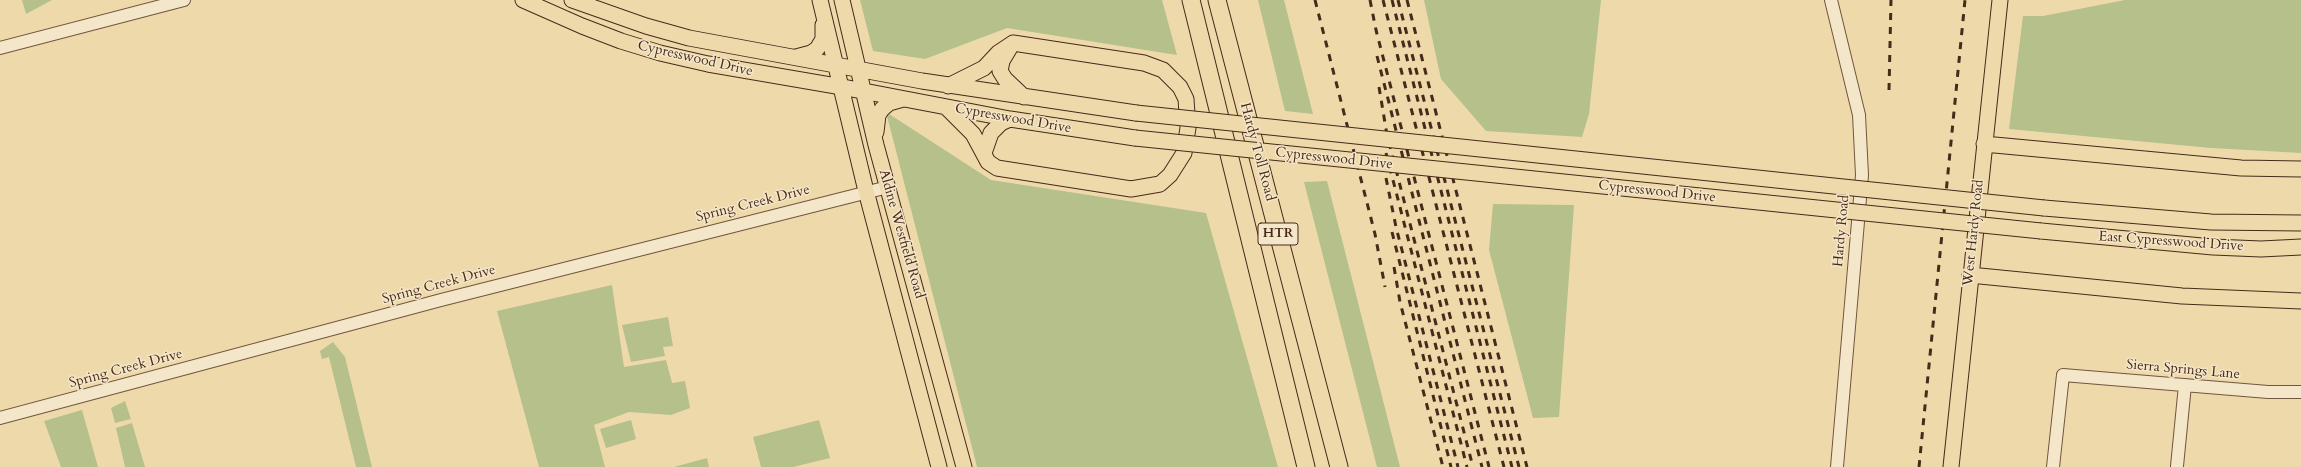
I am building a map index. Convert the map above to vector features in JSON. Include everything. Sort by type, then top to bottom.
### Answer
[{"type":"highway","name":"Hardy Toll Road","points":[[1191,0],[1305,464]]},
{"type":"highway","name":"Hardy Toll Road","points":[[1217,0],[1338,467]]},
{"type":"main road","name":"Cypresswood Drive","points":[[523,0],[582,26],[624,42],[660,53],[708,64],[864,91],[1010,120],[1135,138],[2041,231]]},
{"type":"main road","name":"Cypresswood Drive","points":[[572,0],[631,21],[689,38],[948,86],[1136,114],[2044,208]]},
{"type":"main road","name":"Aldine Westfield Road","points":[[842,0],[876,145],[929,334],[964,467]]},
{"type":"main road","name":"West Hardy Road","points":[[1950,467],[2000,0]]},
{"type":"main road","points":[[794,58],[812,53],[817,49],[823,38],[821,5]]},
{"type":"main road","name":"Aldine Westfield Road","points":[[821,5],[866,191],[939,467]]},
{"type":"main road","points":[[624,42],[631,21]]},
{"type":"main road","points":[[1013,43],[1002,61],[1000,71],[1005,79],[1024,97]]},
{"type":"main road","points":[[947,108],[973,134],[988,162],[997,168],[1131,189],[1160,184],[1170,175],[1184,153],[1188,128],[1186,99],[1180,87],[1163,70],[1144,63],[1013,43],[998,52],[984,68],[948,86]]},
{"type":"main road","points":[[876,145],[878,115],[889,103],[904,99]]},
{"type":"main road","points":[[984,153],[991,133],[1001,123],[1010,120]]},
{"type":"main road","points":[[1984,144],[2241,168],[2300,168]]},
{"type":"main road","name":"East Cypresswood Drive","points":[[2044,208],[2212,222],[2301,223]]},
{"type":"main road","points":[[2212,222],[2301,216]]},
{"type":"main road","name":"East Cypresswood Drive","points":[[2041,231],[2213,247],[2261,249],[2301,247]]},
{"type":"main road","points":[[2261,249],[2301,253]]},
{"type":"main road","points":[[1970,275],[2182,296],[2296,300]]},
{"type":"main road","points":[[906,338],[929,334]]},
{"type":"street","points":[[0,48],[184,0]]},
{"type":"street","name":"Hardy Road","points":[[1831,0],[1859,115],[1862,175],[1837,467]]},
{"type":"street","name":"Spring Creek Drive","points":[[0,418],[441,300],[866,191],[888,187]]},
{"type":"street","name":"Sierra Springs Lane","points":[[2054,467],[2063,375],[2268,392],[2301,392]]},
{"type":"street","points":[[2177,466],[2185,385]]},
{"type":"green space","points":[[22,0],[52,0],[26,14]]},
{"type":"green space","points":[[860,0],[1162,0],[1177,55],[1007,28],[925,59],[873,51]]},
{"type":"green space","points":[[1258,0],[1284,0],[1313,114],[1285,111]]},
{"type":"green space","points":[[1424,0],[1601,0],[1589,114],[1582,137],[1486,131],[1441,79]]},
{"type":"green space","points":[[2125,0],[2301,0],[2301,153],[2211,148],[2009,129],[2023,16],[2043,16]]},
{"type":"green space","points":[[886,112],[991,180],[1206,213],[1278,467],[977,467]]},
{"type":"green space","points":[[1327,181],[1400,467],[1377,467],[1304,182]]},
{"type":"green space","points":[[1493,204],[1574,205],[1559,417],[1533,418],[1489,250]]},
{"type":"green space","points":[[612,285],[624,367],[666,360],[672,383],[685,381],[690,408],[671,415],[629,412],[594,425],[605,467],[539,467],[497,311]]},
{"type":"green space","points":[[668,317],[673,346],[663,347],[665,356],[631,362],[622,325]]},
{"type":"green space","points":[[333,342],[345,357],[372,467],[356,467],[329,357],[322,359],[320,351]]},
{"type":"green space","points":[[125,401],[131,419],[115,423],[111,408]]},
{"type":"green space","points":[[82,410],[98,467],[61,467],[44,421]]},
{"type":"green space","points":[[631,420],[636,439],[606,448],[600,429]]},
{"type":"green space","points":[[819,420],[830,458],[793,467],[761,467],[753,437]]},
{"type":"green space","points":[[132,423],[145,467],[125,467],[116,428]]},
{"type":"green space","points":[[707,458],[709,467],[674,467]]},
{"type":"railway","points":[[1315,0],[1375,234],[1385,287]]},
{"type":"railway","points":[[1370,0],[1376,30],[1489,467]]},
{"type":"railway","points":[[1383,0],[1504,467]]},
{"type":"railway","points":[[1392,0],[1512,467]]},
{"type":"railway","points":[[1398,0],[1519,467]]},
{"type":"railway","points":[[1407,0],[1527,467]]},
{"type":"railway","points":[[1889,90],[1891,0]]},
{"type":"railway","points":[[1919,467],[1965,0]]},
{"type":"railway","points":[[1377,56],[1482,467]]},
{"type":"railway","points":[[1379,87],[1387,135],[1473,467]]},
{"type":"railway","points":[[1386,153],[1467,467]]},
{"type":"railway","points":[[1386,178],[1396,227],[1458,467]]},
{"type":"railway","points":[[1392,232],[1451,467]]},
{"type":"railway","points":[[1394,267],[1400,302],[1443,467]]}]
